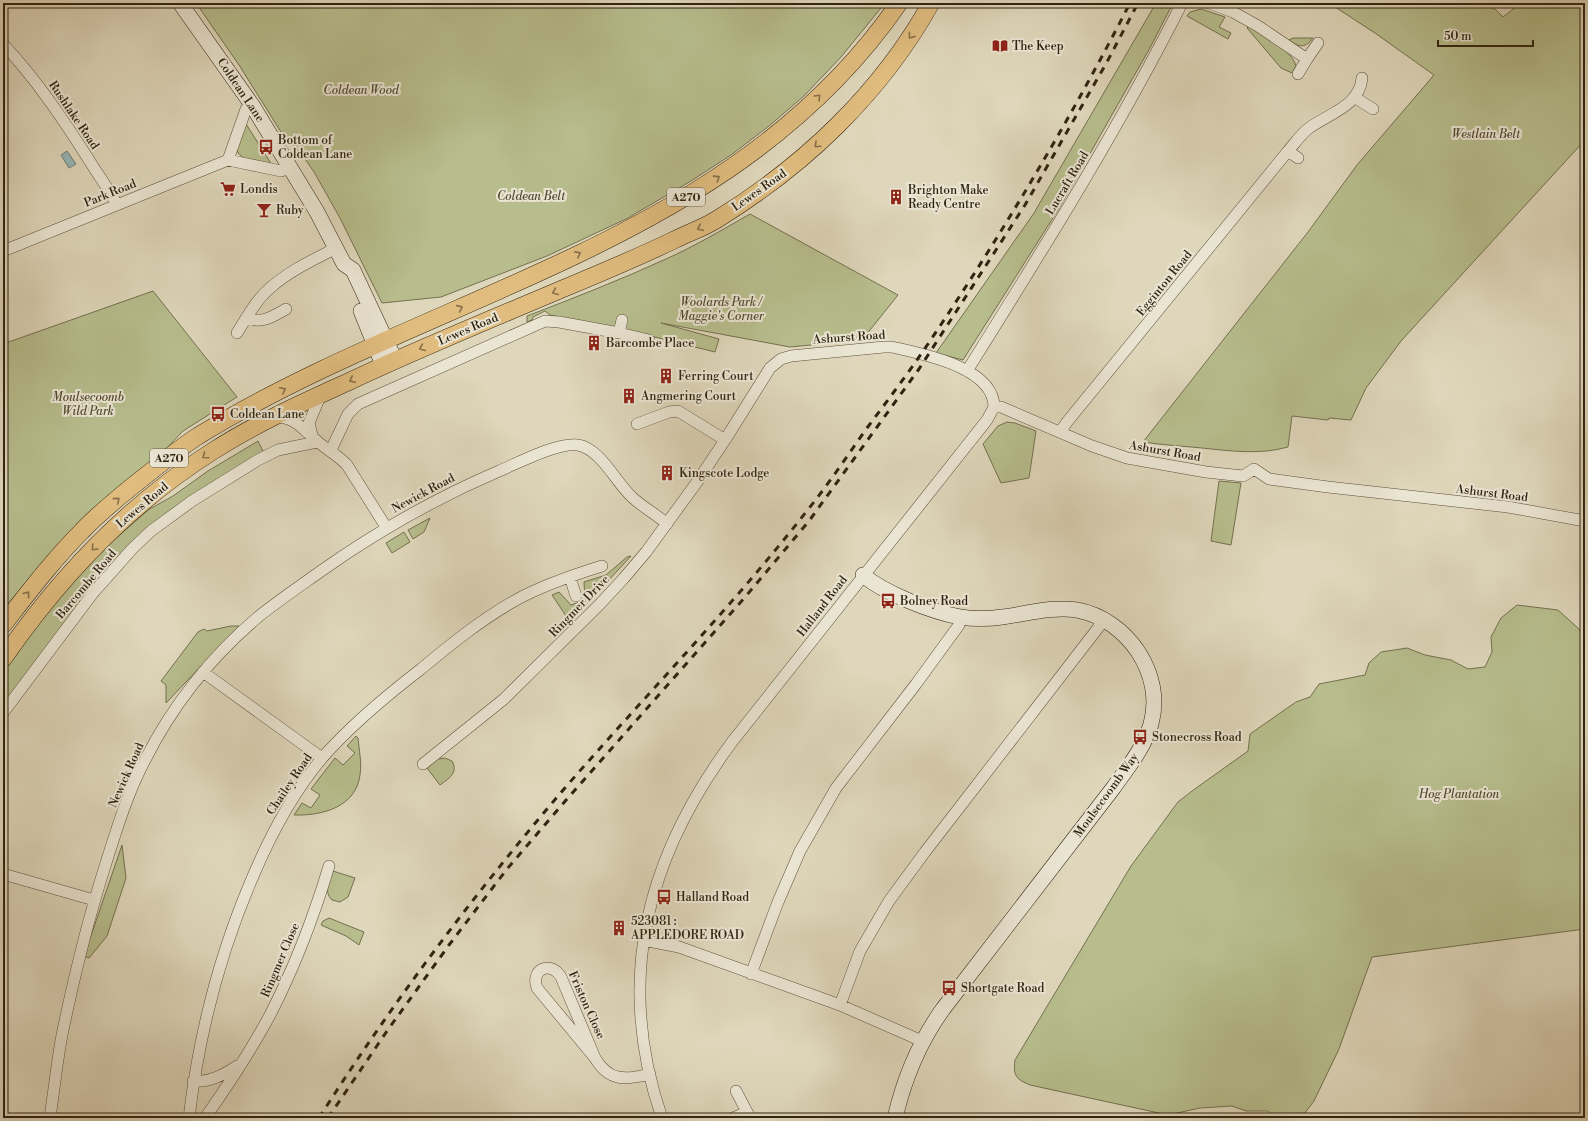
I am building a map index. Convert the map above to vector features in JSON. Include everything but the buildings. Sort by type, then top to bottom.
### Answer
[{"type":"main road","name":"Lewes Road","points":[[3,625],[37,581],[83,530],[134,485],[197,437],[266,398],[381,342],[569,259],[678,202],[753,153],[801,114],[854,61],[899,3]]},
{"type":"main road","name":"Lewes Road","points":[[3,659],[16,640],[53,594],[96,545],[146,499],[212,451],[271,418],[389,362],[629,261],[712,222],[758,193],[806,155],[850,114],[886,72],[932,3]]},
{"type":"main road","points":[[197,437],[259,408],[263,408],[271,418]]},
{"type":"street","name":"Coldean Lane","points":[[180,3],[252,105],[291,168],[336,248],[344,264],[343,274],[381,342],[389,362]]},
{"type":"street","name":"Lucraft Road","points":[[967,371],[1048,241],[1123,114],[1182,3]]},
{"type":"street","points":[[1209,3],[1233,12],[1258,26],[1307,59]]},
{"type":"street","points":[[1298,74],[1318,43]]},
{"type":"street","name":"Rushlake Road","points":[[3,44],[28,72],[49,100],[79,144],[117,205]]},
{"type":"street","name":"Egginton Road","points":[[1060,432],[1288,151],[1310,127],[1344,106],[1354,97],[1360,88],[1362,78]]},
{"type":"street","points":[[1354,97],[1373,109]]},
{"type":"street","points":[[252,105],[246,110],[228,160],[281,171],[291,168]]},
{"type":"street","points":[[1288,151],[1298,158]]},
{"type":"street","name":"Park Road","points":[[3,251],[228,160]]},
{"type":"street","points":[[237,333],[247,317],[269,289],[280,280],[336,248]]},
{"type":"street","points":[[247,317],[254,320],[266,319],[286,309]]},
{"type":"street","points":[[619,333],[622,320]]},
{"type":"street","points":[[331,450],[348,414],[358,404],[542,322],[559,322],[649,340]]},
{"type":"street","name":"Ashurst Road","points":[[770,368],[781,359],[797,354],[884,347],[899,349],[947,362],[967,371],[988,388],[993,399],[994,407],[1001,407],[1108,452],[1131,459],[1163,466],[1243,476],[1254,469],[1269,479],[1508,507],[1585,522]]},
{"type":"street","name":"Ringmer Drive","points":[[422,764],[504,699],[624,578],[667,524],[725,440],[770,368]]},
{"type":"street","points":[[314,438],[309,422],[321,394]]},
{"type":"street","name":"Halland Road","points":[[662,1118],[643,1044],[640,1014],[640,972],[643,940],[654,894],[669,850],[700,788],[716,763],[863,574],[987,420],[994,407]]},
{"type":"street","points":[[637,424],[661,415],[678,411],[725,440]]},
{"type":"street","points":[[271,418],[292,420],[331,450],[347,465],[386,527]]},
{"type":"street","name":"Barcombe Road","points":[[3,713],[93,593],[132,549],[151,531],[192,501],[268,455],[314,438]]},
{"type":"street","name":"Newick Road","points":[[50,1118],[62,1037],[78,960],[94,900],[119,821],[144,761],[169,718],[203,672],[234,639],[258,617],[386,527],[430,503],[476,481],[526,459],[562,446],[572,445],[586,447],[594,452],[631,496],[667,524]]},
{"type":"street","name":"Chailey Road","points":[[189,1118],[193,1081],[211,996],[231,928],[262,855],[283,813],[300,786],[322,758],[361,718],[465,634],[518,599],[570,577],[602,566]]},
{"type":"street","name":"Moulsecoomb Way","points":[[863,574],[869,580],[886,590],[908,600],[940,613],[960,617],[1001,617],[1067,609],[1086,612],[1116,627],[1133,643],[1146,666],[1154,699],[1152,723],[1145,741],[1137,755],[943,1009],[922,1041],[899,1102],[895,1118]]},
{"type":"street","points":[[570,577],[576,596]]},
{"type":"street","points":[[752,974],[778,902],[800,851],[836,788],[951,637],[959,625],[960,617]]},
{"type":"street","points":[[840,1005],[860,951],[889,901],[925,852],[1092,637],[1103,620]]},
{"type":"street","points":[[203,672],[322,758]]},
{"type":"street","name":"Ringmer Close","points":[[205,1118],[243,1060],[271,1013],[290,974],[318,904],[329,866]]},
{"type":"street","points":[[3,874],[94,900]]},
{"type":"street","points":[[643,940],[679,947],[840,1005],[922,1041]]},
{"type":"street","name":"Friston Close","points":[[595,1058],[561,977],[556,970],[548,968],[543,969],[536,978],[537,988],[603,1069],[617,1077],[630,1078],[650,1074]]},
{"type":"street","name":"Ringmer Close","points":[[193,1081],[206,1081],[222,1076],[237,1067],[243,1060]]},
{"type":"street","points":[[733,1118],[749,1115],[736,1090]]},
{"type":"green space","points":[[196,3],[885,3],[841,57],[804,96],[769,126],[731,155],[691,181],[628,218],[547,256],[441,297],[382,303],[340,218],[314,172],[303,156],[281,132],[239,65]]},
{"type":"green space","points":[[1156,3],[1173,3],[1151,46],[1058,210],[963,360],[936,353],[1034,213]]},
{"type":"green space","name":"Westlain Belt","points":[[1329,3],[1483,3],[1496,10],[1503,17],[1521,3],[1585,3],[1585,140],[1401,341],[1366,388],[1351,420],[1329,418],[1328,420],[1292,416],[1288,447],[1267,451],[1235,451],[1143,442],[1308,232],[1357,165],[1434,75],[1375,33]]},
{"type":"green space","points":[[1201,9],[1225,17],[1219,27],[1231,33],[1228,39],[1187,16],[1190,12]]},
{"type":"green space","points":[[1249,26],[1276,43],[1289,54],[1296,66],[1292,73],[1281,68],[1247,28]]},
{"type":"green space","points":[[1293,38],[1313,38],[1308,44],[1299,46],[1289,40]]},
{"type":"green space","points":[[246,124],[272,165],[245,159],[238,153],[237,148]]},
{"type":"green space","name":"Woolards Park / Maggie's Corner","points":[[750,214],[898,295],[862,340],[790,347],[661,323],[719,339],[715,352],[647,335],[550,315],[545,311],[527,322],[527,316],[597,289],[666,259]]},
{"type":"green space","name":"Moulsecoomb Wild Park","points":[[153,291],[237,397],[183,431],[166,449],[44,560],[3,610],[3,344]]},
{"type":"green space","points":[[1007,422],[1015,423],[1036,431],[1029,478],[1001,483],[983,444],[998,426]]},
{"type":"green space","points":[[258,441],[264,453],[139,536],[108,567],[81,600],[3,705],[3,673],[29,636],[92,561],[148,510],[173,496],[208,471]]},
{"type":"green space","points":[[1219,481],[1241,483],[1231,545],[1211,541]]},
{"type":"green space","points":[[430,518],[424,532],[413,539],[408,530]]},
{"type":"green space","points":[[404,532],[410,542],[392,553],[386,543]]},
{"type":"green space","points":[[631,556],[570,622],[552,595],[559,592],[571,605],[585,600],[584,582],[606,575],[627,557]]},
{"type":"green space","name":"Hog Plantation","points":[[1517,605],[1558,610],[1579,629],[1585,641],[1585,929],[1372,957],[1339,1049],[1314,1101],[1301,1118],[1276,1118],[1268,1111],[1246,1111],[1232,1106],[1200,1108],[1168,1115],[1030,1085],[1021,1081],[1016,1076],[1015,1060],[1131,866],[1178,802],[1248,751],[1250,734],[1296,702],[1310,697],[1319,684],[1365,675],[1369,663],[1381,652],[1407,648],[1425,655],[1451,660],[1468,669],[1485,667],[1492,652],[1491,637],[1501,618]]},
{"type":"green space","points":[[231,626],[239,626],[166,703],[166,685],[161,681],[198,632],[204,629],[207,631]]},
{"type":"green space","points":[[356,736],[358,738],[361,770],[357,786],[352,795],[345,802],[326,811],[316,814],[294,815],[302,803],[311,808],[320,795],[311,789],[335,758],[343,765],[355,753],[347,746]]},
{"type":"green space","points":[[445,758],[452,761],[454,769],[452,775],[440,785],[427,768],[438,759]]},
{"type":"green space","points":[[122,845],[126,878],[107,936],[89,958],[84,956]]},
{"type":"green space","points":[[333,871],[355,878],[348,897],[340,902],[332,900],[328,893],[328,886]]},
{"type":"green space","points":[[329,918],[364,932],[359,945],[346,936],[321,925],[323,921]]},
{"type":"water","points":[[67,151],[76,164],[69,168],[61,155]]},
{"type":"railway","points":[[319,1118],[405,991],[498,868],[564,789],[747,583],[830,481],[921,354],[1009,219],[1084,90],[1130,3]]},
{"type":"railway","points":[[328,1118],[387,1031],[449,945],[507,869],[746,596],[809,521],[919,369],[1025,205],[1107,62],[1138,3]]},
{"type":"place","name":"The Keep","points":[[1000,46]]},
{"type":"place","name":"Bottom of Coldean Lane","points":[[266,147]]},
{"type":"place","name":"Londis","points":[[228,189]]},
{"type":"place","name":"Brighton Make Ready Centre","points":[[896,197]]},
{"type":"place","name":"Ruby","points":[[264,210]]},
{"type":"place","name":"Barcombe Place","points":[[594,343]]},
{"type":"place","name":"Ferring Court","points":[[666,376]]},
{"type":"place","name":"Angmering Court","points":[[629,396]]},
{"type":"place","name":"Coldean Lane","points":[[218,414]]},
{"type":"place","name":"Kingscote Lodge","points":[[667,473]]},
{"type":"place","name":"Bolney Road","points":[[888,601]]},
{"type":"place","name":"Stonecross Road","points":[[1140,737]]},
{"type":"place","name":"Halland Road","points":[[664,897]]},
{"type":"place","name":"523081 : APPLEDORE ROAD","points":[[619,928]]},
{"type":"place","name":"Shortgate Road","points":[[949,988]]},
{"type":"park label","name":"Coldean Wood","points":[[361,90]]},
{"type":"park label","name":"Coldean Belt","points":[[531,196]]}]
